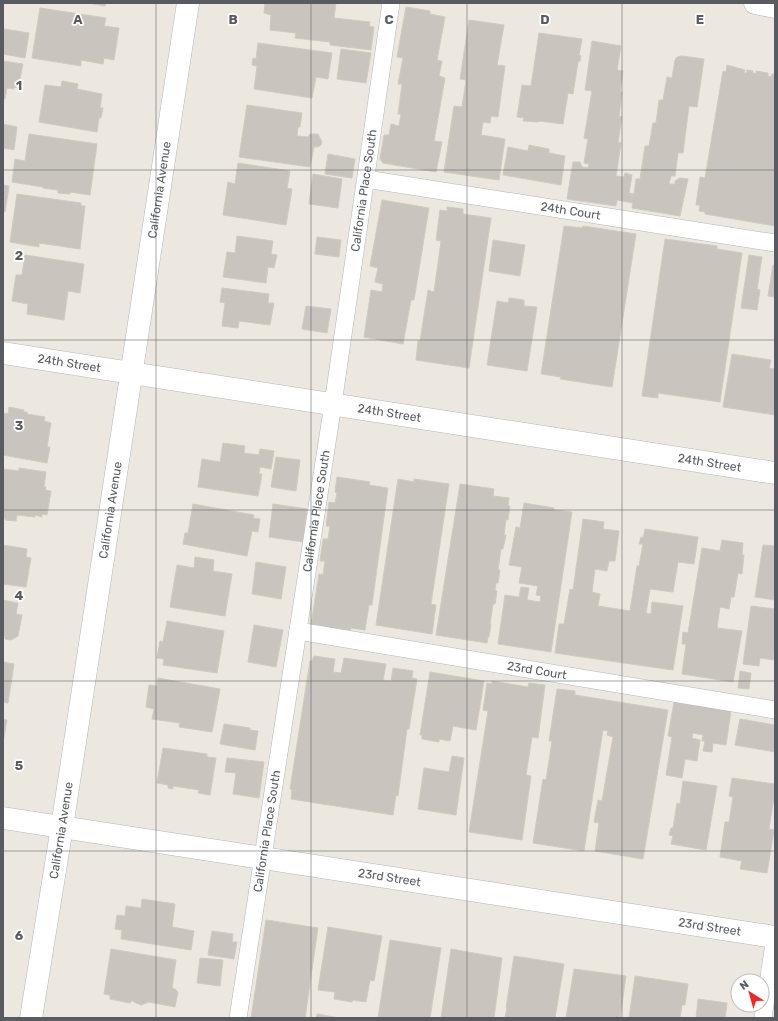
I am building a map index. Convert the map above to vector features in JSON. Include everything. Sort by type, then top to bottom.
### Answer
[{"type":"street","name":"California Avenue","points":[[31,1018],[62,827],[188,3]]},
{"type":"street","points":[[755,3],[775,6]]},
{"type":"street","name":"24th Street","points":[[3,353],[775,473]]},
{"type":"street","name":"23rd Street","points":[[3,818],[775,936]]},
{"type":"lane","name":"California Place South","points":[[238,1018],[334,404],[391,3]]},
{"type":"lane","name":"24th Court","points":[[366,180],[775,243]]},
{"type":"lane","name":"23rd Court","points":[[298,631],[775,710]]},
{"type":"lane","points":[[762,1018],[775,936]]},
{"type":"building","points":[[88,3],[106,3],[105,6]]},
{"type":"building","points":[[265,3],[336,3],[334,18],[370,22],[369,26],[374,27],[371,50],[330,45],[330,42],[295,38],[296,33],[270,30],[271,15],[264,13]]},
{"type":"building","points":[[406,7],[430,11],[430,14],[445,17],[437,60],[442,61],[439,76],[445,78],[434,141],[442,142],[436,172],[383,163],[380,159],[384,135],[389,135],[391,124],[399,126],[401,114],[398,114],[402,84],[398,84],[403,58],[397,57]]},
{"type":"building","points":[[40,8],[106,18],[104,26],[119,28],[114,60],[104,58],[103,64],[81,60],[81,66],[32,58]]},
{"type":"building","points":[[469,20],[504,25],[497,65],[505,66],[498,117],[491,116],[490,123],[483,122],[481,135],[505,139],[499,180],[444,172],[454,106],[462,107],[466,80],[460,79]]},
{"type":"building","points":[[4,29],[29,33],[25,58],[3,54]]},
{"type":"building","points":[[539,33],[582,39],[579,55],[581,56],[580,61],[578,62],[573,94],[568,93],[563,124],[523,121],[524,118],[517,117],[522,85],[531,86]]},
{"type":"building","points":[[592,41],[621,46],[617,70],[623,71],[619,116],[622,117],[618,142],[621,143],[616,176],[624,177],[625,173],[632,175],[629,193],[634,194],[636,179],[640,179],[645,146],[649,146],[653,123],[656,123],[659,100],[663,100],[667,77],[672,78],[675,60],[677,57],[682,56],[704,59],[697,107],[689,106],[683,153],[678,153],[675,176],[671,176],[669,184],[675,184],[675,181],[680,178],[688,179],[680,216],[632,208],[633,203],[617,200],[616,206],[567,199],[573,162],[580,162],[582,167],[588,168],[589,164],[584,163],[588,139],[584,138],[592,91],[585,90]]},
{"type":"building","points":[[258,43],[332,53],[328,79],[316,77],[312,98],[254,89],[257,66],[252,65],[253,58],[256,59]]},
{"type":"building","points":[[341,49],[371,53],[366,83],[337,79]]},
{"type":"building","points":[[3,61],[23,64],[18,88],[7,88],[5,99],[3,98]]},
{"type":"building","points":[[727,65],[745,70],[744,73],[747,73],[747,70],[753,71],[753,73],[756,74],[756,71],[768,73],[768,76],[771,77],[772,74],[775,74],[775,226],[705,214],[705,212],[699,211],[700,205],[696,205],[700,177],[705,178],[723,71],[726,72]]},
{"type":"building","points":[[62,81],[78,84],[77,89],[102,94],[100,108],[103,108],[101,118],[99,118],[97,132],[39,122],[45,85],[61,87]]},
{"type":"building","points":[[247,105],[302,113],[297,136],[308,137],[310,134],[318,134],[322,142],[318,147],[314,147],[310,167],[239,157]]},
{"type":"building","points":[[3,124],[17,127],[14,150],[3,148]]},
{"type":"building","points":[[29,134],[97,144],[90,195],[70,192],[70,194],[58,193],[58,190],[12,182],[15,159],[25,161]]},
{"type":"building","points":[[529,145],[549,149],[549,153],[565,156],[561,185],[503,175],[508,147],[528,151]]},
{"type":"building","points":[[328,154],[355,159],[352,178],[325,174]]},
{"type":"building","points":[[238,163],[290,171],[287,188],[292,189],[286,225],[223,215],[228,182],[235,184]]},
{"type":"building","points":[[313,174],[342,179],[338,208],[309,204]]},
{"type":"building","points":[[3,185],[9,186],[5,212],[3,211]]},
{"type":"building","points":[[17,194],[81,203],[81,206],[85,206],[80,249],[39,243],[39,247],[10,242]]},
{"type":"building","points":[[382,200],[429,208],[414,300],[411,300],[403,344],[364,337],[371,290],[382,292],[383,284],[375,282],[378,268],[370,266]]},
{"type":"building","points":[[447,207],[463,209],[463,214],[491,218],[469,368],[416,360],[418,341],[420,341],[428,290],[434,292],[441,241],[436,240],[440,210],[447,211]]},
{"type":"building","points":[[564,226],[582,228],[583,226],[636,234],[612,387],[560,379],[561,377],[541,374]]},
{"type":"building","points":[[237,236],[273,241],[271,254],[277,255],[274,268],[268,267],[266,283],[223,277],[227,252],[235,253]]},
{"type":"building","points":[[317,237],[341,240],[339,257],[315,254]]},
{"type":"building","points":[[665,239],[717,246],[717,249],[742,253],[720,402],[658,393],[658,398],[642,396]]},
{"type":"building","points":[[493,240],[525,245],[520,276],[489,271]]},
{"type":"building","points":[[25,255],[84,264],[80,293],[68,291],[64,320],[27,314],[28,304],[12,301],[16,275],[22,275]]},
{"type":"building","points":[[749,255],[762,257],[757,289],[760,290],[757,310],[741,308]]},
{"type":"building","points":[[773,265],[775,265],[775,297],[768,296]]},
{"type":"building","points":[[222,288],[269,294],[268,303],[274,303],[270,325],[239,321],[238,328],[222,326],[225,303],[220,302]]},
{"type":"building","points":[[509,298],[524,300],[524,306],[537,307],[527,371],[487,365],[497,301],[508,303]]},
{"type":"building","points":[[306,306],[331,309],[327,333],[302,329]]},
{"type":"building","points":[[732,354],[771,360],[769,368],[775,369],[775,415],[723,407]]},
{"type":"building","points":[[9,407],[24,410],[27,414],[45,417],[44,421],[51,423],[47,447],[50,447],[47,463],[3,455],[3,413],[8,414]]},
{"type":"building","points":[[223,443],[245,446],[244,453],[259,455],[260,449],[274,451],[271,469],[260,467],[259,474],[262,474],[258,496],[198,487],[202,459],[220,462]]},
{"type":"building","points":[[276,457],[300,460],[296,491],[271,487]]},
{"type":"building","points":[[19,468],[46,472],[44,487],[46,487],[45,490],[51,491],[47,515],[42,514],[42,517],[35,515],[35,517],[17,515],[16,521],[5,520],[5,518],[3,518],[3,469],[19,471]]},
{"type":"building","points":[[337,477],[370,482],[369,485],[388,488],[372,605],[369,605],[365,630],[351,628],[350,630],[311,625],[319,574],[323,575],[325,561],[320,561],[323,539],[328,539],[330,526],[326,526],[329,502],[335,503],[337,493],[335,492]]},
{"type":"building","points":[[398,479],[414,482],[414,479],[449,484],[431,604],[436,605],[432,634],[376,625]]},
{"type":"building","points":[[460,484],[494,489],[493,496],[509,498],[508,506],[510,506],[508,520],[506,519],[504,535],[506,535],[503,549],[501,549],[498,570],[500,570],[498,583],[496,583],[495,590],[497,591],[495,604],[493,604],[487,643],[436,635]]},
{"type":"building","points":[[524,503],[554,508],[554,510],[572,512],[551,652],[498,644],[505,595],[519,597],[521,587],[529,588],[527,600],[540,602],[541,596],[536,595],[538,586],[519,583],[522,567],[509,565],[516,527],[520,528]]},
{"type":"building","points":[[193,504],[254,515],[253,518],[260,519],[258,532],[252,531],[247,556],[183,544],[185,533],[188,533]]},
{"type":"building","points":[[273,504],[307,509],[303,542],[269,537]]},
{"type":"building","points":[[583,519],[604,522],[603,529],[619,531],[615,561],[609,561],[607,571],[595,569],[592,592],[600,594],[598,606],[630,611],[637,566],[639,566],[643,544],[639,544],[641,537],[643,538],[645,529],[698,537],[694,564],[678,562],[673,592],[650,589],[646,613],[651,614],[652,602],[683,606],[673,670],[555,653],[559,624],[564,624],[570,589],[573,590]]},
{"type":"building","points":[[722,540],[743,543],[742,555],[744,555],[742,574],[738,573],[734,597],[731,597],[729,609],[720,607],[717,628],[742,631],[733,682],[682,674],[686,644],[682,644],[683,632],[688,633],[702,548],[720,551]]},
{"type":"building","points":[[3,545],[27,549],[26,557],[31,558],[26,587],[3,584]]},
{"type":"building","points":[[763,545],[775,546],[775,600],[755,597]]},
{"type":"building","points":[[195,557],[214,560],[213,571],[232,574],[225,616],[170,607],[177,565],[194,568]]},
{"type":"building","points":[[256,562],[286,567],[281,599],[252,594]]},
{"type":"building","points":[[3,600],[18,603],[16,614],[22,615],[18,636],[11,640],[5,639],[5,636],[3,636]]},
{"type":"building","points":[[751,606],[775,609],[775,643],[773,660],[760,658],[759,666],[743,664]]},
{"type":"building","points":[[167,621],[224,631],[217,673],[163,665],[164,659],[157,658],[160,641],[163,642]]},
{"type":"building","points":[[254,625],[283,630],[276,667],[248,662]]},
{"type":"building","points":[[314,656],[335,659],[333,672],[341,673],[344,658],[386,664],[383,680],[391,681],[393,668],[413,671],[412,678],[417,679],[409,729],[407,729],[398,796],[396,795],[393,815],[291,799],[292,790],[290,789],[310,661],[312,661]]},
{"type":"building","points":[[3,662],[14,664],[8,703],[3,702]]},
{"type":"building","points":[[740,671],[751,673],[749,689],[738,688]]},
{"type":"building","points":[[430,672],[484,681],[476,730],[453,726],[450,741],[439,739],[439,742],[422,739],[422,735],[420,735]]},
{"type":"building","points":[[158,678],[220,689],[212,732],[179,727],[180,723],[152,719],[154,709],[146,707],[149,685],[157,686]]},
{"type":"building","points":[[492,681],[528,687],[529,683],[545,685],[538,738],[532,737],[526,775],[531,776],[522,840],[469,832],[488,711],[483,710],[487,683],[492,684]]},
{"type":"building","points":[[557,689],[575,691],[575,695],[668,710],[643,859],[595,851],[599,823],[594,822],[598,800],[602,801],[613,737],[607,735],[608,731],[603,730],[584,851],[533,843],[543,779],[546,780],[552,741],[549,741]]},
{"type":"building","points":[[674,702],[731,711],[726,745],[713,743],[712,752],[703,751],[705,741],[702,741],[703,735],[693,733],[692,738],[700,740],[697,761],[685,759],[682,778],[666,775],[672,737],[668,736]]},
{"type":"building","points":[[3,719],[7,720],[3,742]]},
{"type":"building","points":[[740,719],[775,725],[775,752],[735,745]]},
{"type":"building","points":[[224,724],[250,728],[250,730],[258,731],[255,750],[220,744]]},
{"type":"building","points":[[163,748],[207,754],[207,757],[216,758],[210,795],[198,793],[199,790],[173,786],[173,789],[168,788],[168,785],[157,783]]},
{"type":"building","points":[[452,756],[464,758],[456,815],[418,809],[424,768],[449,772]]},
{"type":"building","points":[[227,758],[264,762],[259,798],[233,794],[236,773],[225,772]]},
{"type":"building","points":[[732,778],[775,784],[775,803],[773,803],[769,829],[774,830],[767,873],[740,869],[742,861],[720,857],[725,822],[729,822],[733,797],[729,796]]},
{"type":"building","points":[[683,781],[717,786],[706,850],[671,844],[673,836],[669,835],[671,828],[673,828],[677,803],[680,804]]},
{"type":"building","points":[[142,899],[175,904],[172,927],[194,931],[191,950],[121,939],[122,930],[115,929],[117,915],[125,916],[126,906],[141,908]]},
{"type":"building","points":[[266,920],[318,928],[305,1018],[251,1018]]},
{"type":"building","points":[[328,927],[382,936],[374,981],[370,980],[366,1002],[353,1000],[352,1002],[334,999],[335,992],[318,990]]},
{"type":"building","points":[[212,931],[233,934],[232,942],[237,942],[234,959],[208,955]]},
{"type":"building","points":[[390,940],[441,948],[430,1018],[378,1018]]},
{"type":"building","points":[[111,949],[176,960],[172,988],[178,992],[175,1007],[149,1002],[141,1005],[133,1000],[130,1003],[110,999],[110,995],[104,994]]},
{"type":"building","points":[[451,949],[502,958],[494,1018],[441,1018]]},
{"type":"building","points":[[514,956],[564,964],[555,1018],[505,1018]]},
{"type":"building","points":[[200,958],[223,960],[220,986],[197,983]]},
{"type":"building","points":[[574,969],[626,976],[620,1018],[566,1018]]},
{"type":"building","points":[[635,976],[688,984],[685,1005],[682,1005],[680,1018],[629,1018]]},
{"type":"building","points":[[698,999],[727,1003],[725,1018],[696,1018]]},
{"type":"building","points":[[317,1014],[339,1018],[316,1018]]}]
